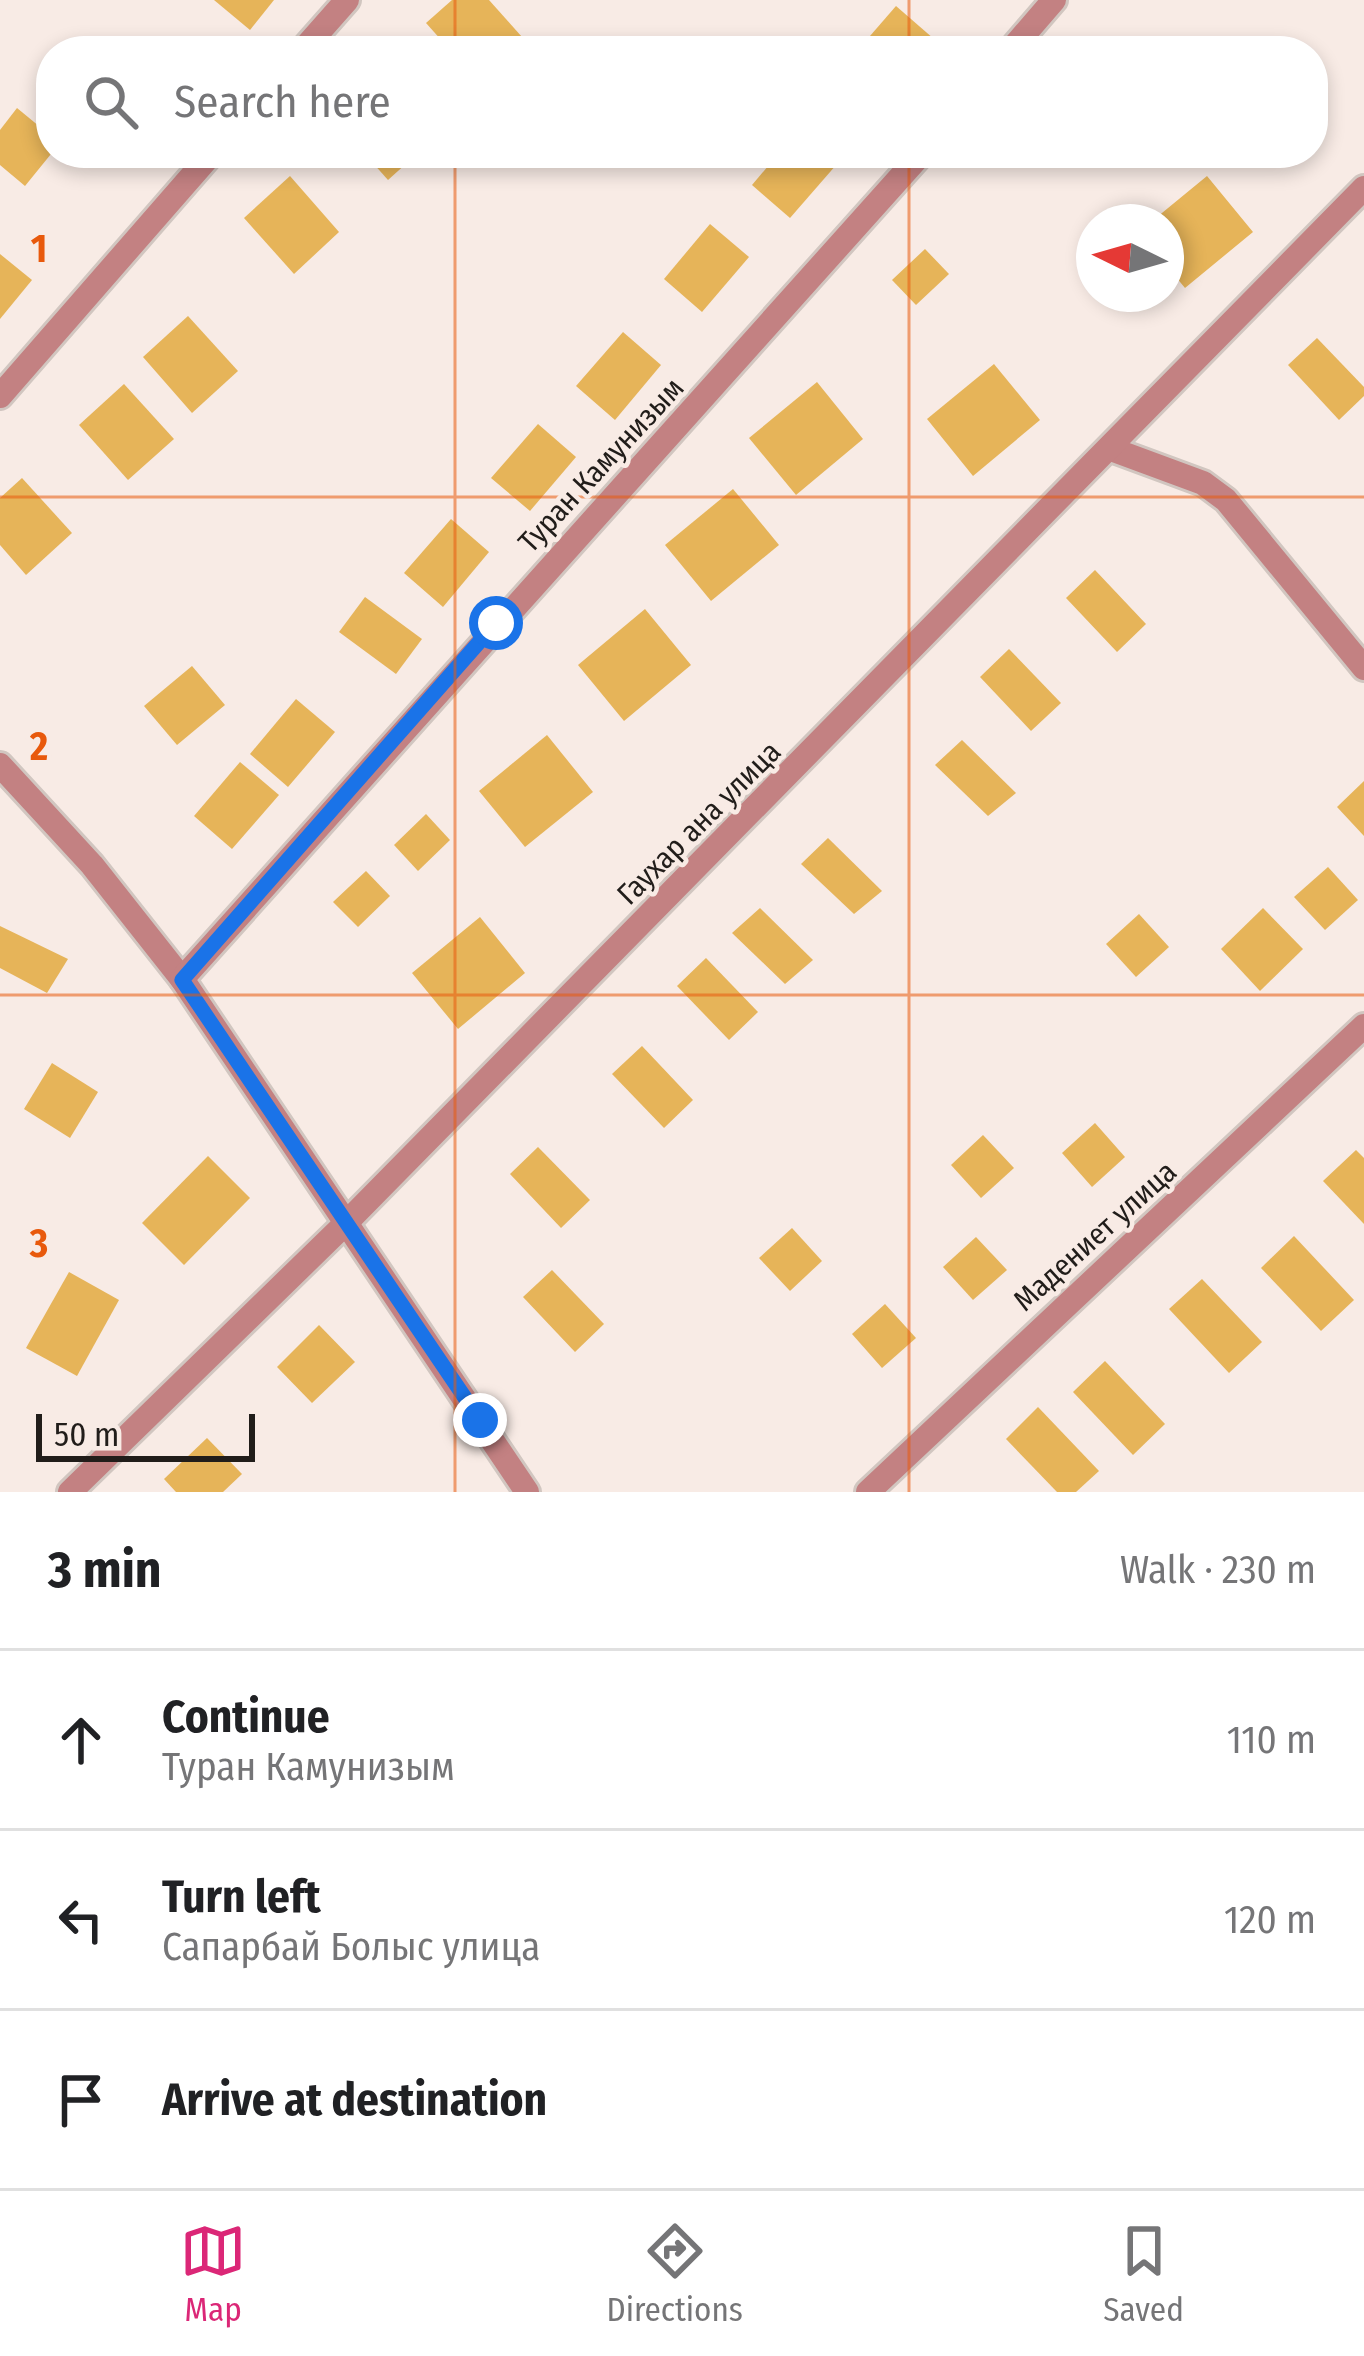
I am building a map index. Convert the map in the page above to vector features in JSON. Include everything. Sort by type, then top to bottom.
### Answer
[{"type":"street","points":[[315,36],[347,0]]},
{"type":"street","points":[[1023,36],[1054,0]]},
{"type":"street","points":[[0,397],[199,168]]},
{"type":"street","name":"Туран Камунизым","points":[[182,980],[496,623],[909,168]]},
{"type":"street","name":"Гаухар ана улица","points":[[70,1492],[345,1224],[1364,188]]},
{"type":"street","points":[[1111,449],[1203,483],[1226,500],[1364,668]]},
{"type":"street","points":[[1,770],[92,865],[182,980],[527,1492]]},
{"type":"street","name":"Мадениет улица","points":[[868,1492],[1364,1026]]},
{"type":"building","points":[[214,0],[274,0],[250,30]]},
{"type":"building","points":[[452,0],[489,0],[521,36],[438,36],[426,23]]},
{"type":"building","points":[[896,6],[931,36],[870,36]]},
{"type":"building","points":[[17,108],[36,124],[36,168],[40,168],[25,186],[0,165],[0,130]]},
{"type":"building","points":[[377,168],[401,168],[388,180]]},
{"type":"building","points":[[766,168],[834,168],[790,218],[752,185]]},
{"type":"building","points":[[290,176],[339,232],[294,274],[244,218]]},
{"type":"building","points":[[1207,176],[1253,232],[1185,288],[1184,204],[1173,204]]},
{"type":"building","points":[[710,224],[749,257],[702,312],[664,279]]},
{"type":"building","points":[[925,249],[949,274],[916,305],[892,280]]},
{"type":"building","points":[[0,254],[32,280],[0,319]]},
{"type":"building","points":[[188,316],[238,371],[192,413],[143,357]]},
{"type":"building","points":[[623,332],[661,365],[615,420],[576,386]]},
{"type":"building","points":[[1317,338],[1364,387],[1364,396],[1339,420],[1288,365]]},
{"type":"building","points":[[994,364],[1040,420],[973,476],[927,419]]},
{"type":"building","points":[[817,382],[863,439],[796,495],[749,438]]},
{"type":"building","points":[[124,384],[174,439],[128,480],[79,425]]},
{"type":"building","points":[[538,424],[576,457],[530,511],[491,478]]},
{"type":"building","points":[[22,478],[72,533],[26,575],[0,545],[0,498]]},
{"type":"building","points":[[733,489],[779,545],[711,601],[665,545]]},
{"type":"building","points":[[451,519],[489,552],[443,607],[404,573]]},
{"type":"building","points":[[1095,570],[1146,624],[1117,652],[1066,598]]},
{"type":"building","points":[[365,597],[422,639],[396,674],[339,632]]},
{"type":"building","points":[[645,609],[691,665],[624,721],[578,665]]},
{"type":"building","points":[[1009,649],[1061,703],[1031,731],[980,677]]},
{"type":"building","points":[[192,666],[225,705],[177,745],[144,706]]},
{"type":"building","points":[[296,699],[335,732],[288,787],[250,754]]},
{"type":"building","points":[[547,735],[593,792],[525,847],[479,791]]},
{"type":"building","points":[[962,740],[1016,793],[988,816],[935,765]]},
{"type":"building","points":[[240,762],[279,795],[232,849],[194,816]]},
{"type":"building","points":[[1364,781],[1364,836],[1337,807]]},
{"type":"building","points":[[426,814],[450,840],[418,871],[394,845]]},
{"type":"building","points":[[828,838],[882,891],[854,914],[801,864]]},
{"type":"building","points":[[1328,867],[1358,900],[1325,930],[1294,897]]},
{"type":"building","points":[[366,871],[390,896],[358,927],[333,902]]},
{"type":"building","points":[[760,908],[813,960],[785,984],[732,933]]},
{"type":"building","points":[[1263,908],[1303,949],[1260,991],[1221,949]]},
{"type":"building","points":[[1139,914],[1169,947],[1136,977],[1106,944]]},
{"type":"building","points":[[480,917],[525,973],[458,1029],[412,973]]},
{"type":"building","points":[[0,926],[68,959],[47,993],[0,968]]},
{"type":"building","points":[[706,958],[758,1012],[729,1040],[677,986]]},
{"type":"building","points":[[642,1046],[693,1100],[664,1128],[612,1074]]},
{"type":"building","points":[[52,1063],[98,1092],[70,1138],[24,1109]]},
{"type":"building","points":[[1095,1123],[1125,1157],[1092,1187],[1062,1153]]},
{"type":"building","points":[[983,1135],[1014,1168],[981,1198],[951,1165]]},
{"type":"building","points":[[538,1147],[590,1200],[561,1228],[510,1174]]},
{"type":"building","points":[[1356,1150],[1364,1158],[1364,1224],[1323,1181]]},
{"type":"building","points":[[208,1156],[250,1198],[184,1265],[142,1223]]},
{"type":"building","points":[[792,1228],[822,1261],[790,1291],[759,1258]]},
{"type":"building","points":[[1294,1236],[1354,1300],[1321,1331],[1261,1268]]},
{"type":"building","points":[[976,1237],[1007,1270],[973,1300],[943,1267]]},
{"type":"building","points":[[552,1270],[604,1324],[575,1352],[523,1297]]},
{"type":"building","points":[[69,1272],[119,1300],[77,1376],[26,1348]]},
{"type":"building","points":[[1202,1279],[1262,1342],[1229,1373],[1169,1309]]},
{"type":"building","points":[[885,1304],[916,1338],[882,1368],[852,1334]]},
{"type":"building","points":[[319,1325],[355,1362],[312,1403],[277,1367]]},
{"type":"building","points":[[1105,1361],[1165,1424],[1133,1455],[1073,1392]]},
{"type":"building","points":[[1038,1407],[1099,1471],[1076,1492],[1057,1492],[1006,1439]]},
{"type":"building","points":[[207,1438],[242,1474],[223,1492],[176,1492],[164,1479]]},
{"type":"route","points":[[480,1420],[182,980],[496,623]]}]
